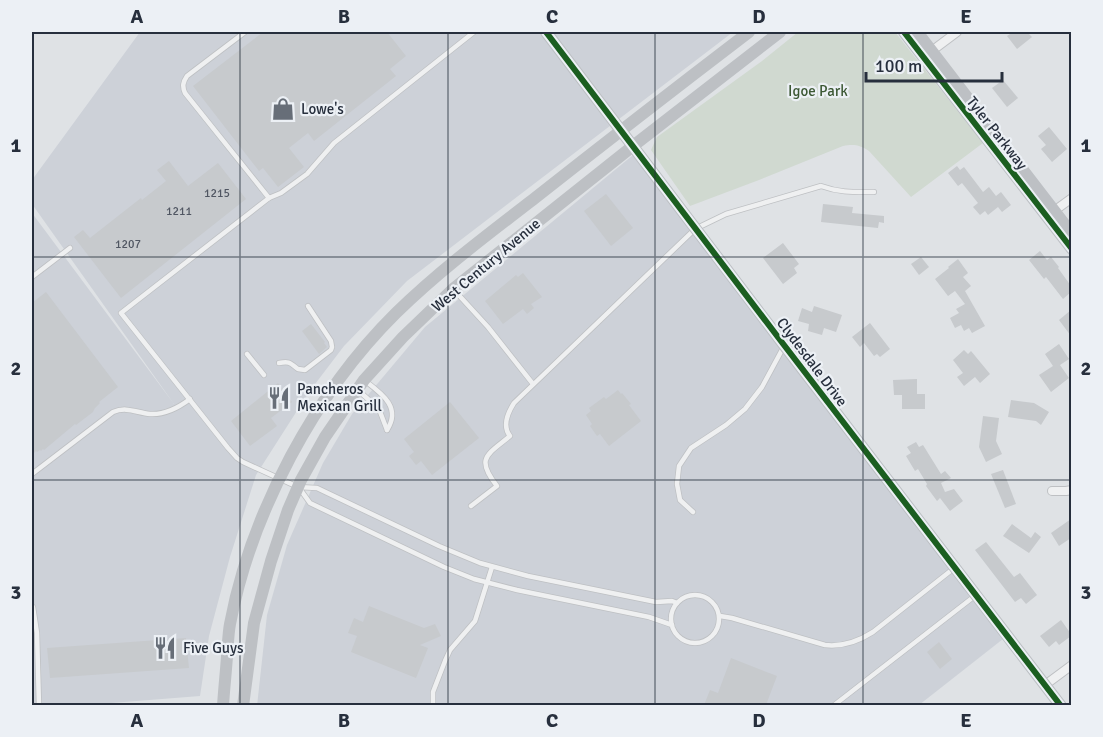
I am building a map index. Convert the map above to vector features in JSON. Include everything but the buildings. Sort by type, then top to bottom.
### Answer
[{"type":"main road","name":"Clydesdale Drive","points":[[546,32],[1061,705]]},
{"type":"main road","name":"West Century Avenue","points":[[223,705],[230,626],[249,550],[280,479],[306,429],[352,362],[396,313],[432,279],[620,130],[749,32]]},
{"type":"main road","name":"West Century Avenue","points":[[243,705],[254,623],[285,520],[298,487],[324,437],[360,385],[403,337],[453,289],[780,32]]},
{"type":"main road","name":"Tyler Parkway","points":[[904,32],[928,54],[1071,234]]},
{"type":"main road","name":"Tyler Parkway","points":[[917,32],[928,54],[1071,249]]},
{"type":"street","points":[[928,54],[957,32]]},
{"type":"street","points":[[1054,211],[1071,198]]},
{"type":"street","points":[[1052,491],[1071,490]]},
{"type":"street","points":[[1045,685],[1071,665]]},
{"type":"lane","points":[[245,32],[187,76],[183,88],[269,198]]},
{"type":"lane","points":[[474,32],[334,143],[307,174],[281,193],[269,198],[121,313],[237,458],[298,487],[317,488],[446,550],[492,567],[656,602],[677,603]]},
{"type":"lane","points":[[471,506],[497,486],[486,471],[486,458],[510,436],[506,427],[509,412],[518,399],[695,229],[726,213],[821,186],[835,191],[874,192]]},
{"type":"lane","points":[[32,277],[70,248]]},
{"type":"lane","points":[[453,289],[488,327],[533,384]]},
{"type":"lane","points":[[279,363],[289,362],[298,369],[305,370],[331,350],[331,341],[308,306]]},
{"type":"lane","points":[[693,512],[680,500],[677,484],[679,466],[691,448],[726,425],[745,409],[762,387],[784,345]]},
{"type":"lane","points":[[247,354],[264,375]]},
{"type":"lane","points":[[360,385],[382,395],[389,403],[392,414],[387,430],[382,413],[360,385]]},
{"type":"lane","points":[[32,474],[113,412],[127,409],[149,414],[162,413],[190,399]]},
{"type":"lane","points":[[298,487],[310,503],[444,567],[488,583],[527,593],[649,617],[672,625]]},
{"type":"lane","points":[[433,705],[433,692],[445,661],[450,650],[475,621],[492,567]]},
{"type":"lane","points":[[720,616],[825,645],[849,644],[873,632],[955,567]]},
{"type":"lane","points":[[691,595],[707,597],[718,609],[720,616],[716,632],[711,638],[696,643],[688,642],[675,632],[671,617],[677,603],[683,597],[691,595]]},
{"type":"lane","points":[[833,705],[976,595]]},
{"type":"lane","points":[[33,608],[37,633],[39,705]]},
{"type":"shaded area","points":[[140,32],[733,32],[407,281],[344,346],[309,392],[256,475],[230,557],[209,636],[200,696],[86,705],[32,705],[32,213],[174,404],[32,204],[32,180]]},
{"type":"shaded area","points":[[633,155],[1003,639],[919,705],[257,706],[267,615],[287,545],[323,463],[352,414],[425,327]]},
{"type":"green space","name":"Igoe Park","points":[[798,32],[895,32],[983,143],[911,197],[869,151],[860,146],[850,145],[690,206],[651,150],[657,137]]},
{"type":"cycle path","points":[[546,32],[1061,706]]},
{"type":"cycle path","points":[[904,32],[1072,249]]},
{"type":"place","name":"Lowe's","points":[[283,109]]},
{"type":"place","name":"Pancheros Mexican Grill","points":[[279,398]]},
{"type":"place","name":"Five Guys","points":[[165,648]]}]
